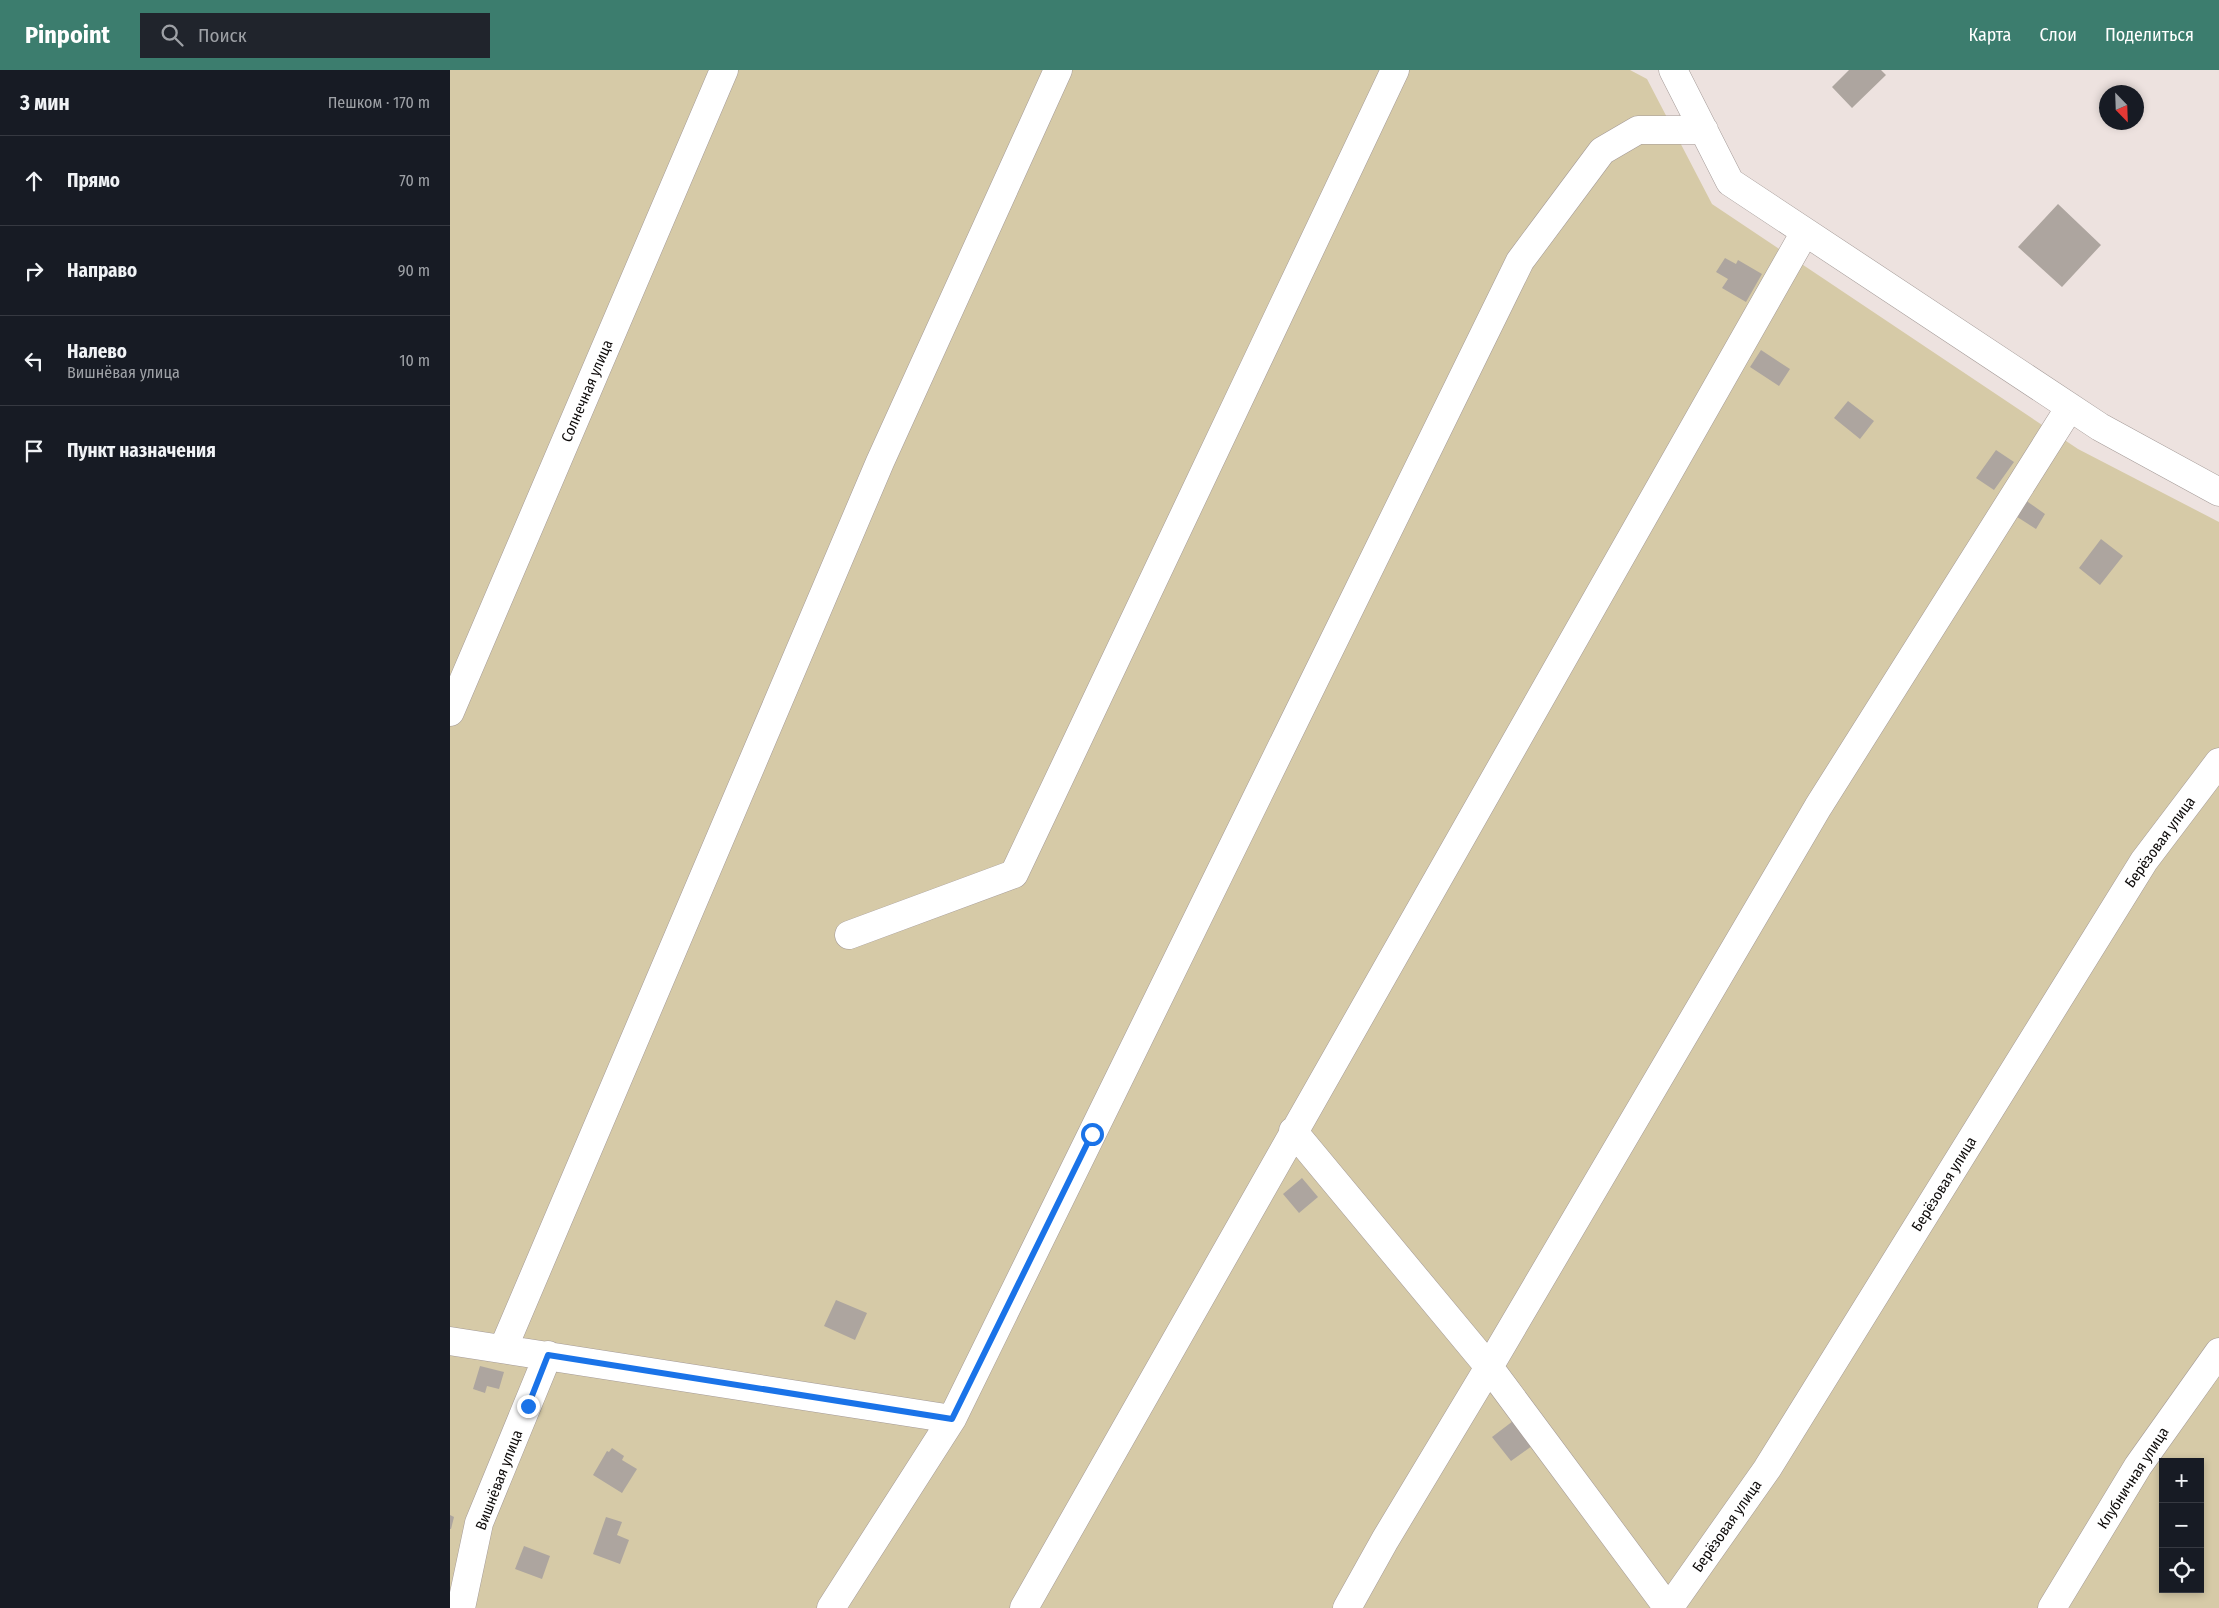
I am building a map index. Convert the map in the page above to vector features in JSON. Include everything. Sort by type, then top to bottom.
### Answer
[{"type":"street","name":"Солнечная улица","points":[[450,712],[724,70]]},
{"type":"street","points":[[503,1349],[880,462],[1058,70]]},
{"type":"street","points":[[849,935],[1014,874],[1395,70]]},
{"type":"street","points":[[1673,70],[1730,182],[2100,427],[2219,492]]},
{"type":"street","points":[[831,1608],[952,1419],[1520,261],[1602,150],[1638,130],[1704,130]]},
{"type":"street","points":[[1024,1608],[1293,1131],[1805,232]]},
{"type":"street","points":[[1347,1608],[1818,807],[2070,407]]},
{"type":"street","name":"Берёзовая улица","points":[[1669,1608],[1768,1469],[2144,861],[2219,762]]},
{"type":"street","points":[[1293,1131],[1489,1367],[1669,1608]]},
{"type":"street","points":[[450,1341],[952,1419]]},
{"type":"street","name":"Клубничная улица","points":[[2052,1608],[2138,1466],[2219,1352]]},
{"type":"street","name":"Вишнёвая улица","points":[[461,1608],[480,1523],[548,1355]]},
{"type":"shaded area","points":[[450,70],[1630,70],[1647,79],[1712,204],[2078,449],[2219,522],[2219,1608],[450,1608]]},
{"type":"building","points":[[1849,70],[1881,70],[1886,75],[1852,108],[1832,87]]},
{"type":"building","points":[[2058,204],[2101,245],[2062,287],[2018,247]]},
{"type":"building","points":[[1725,258],[1736,264],[1738,260],[1762,274],[1746,302],[1722,288],[1728,279],[1716,272]]},
{"type":"building","points":[[1761,350],[1790,369],[1779,386],[1750,367]]},
{"type":"building","points":[[1848,401],[1874,421],[1860,439],[1834,418]]},
{"type":"building","points":[[1996,450],[2014,462],[1994,490],[1976,478]]},
{"type":"building","points":[[2021,497],[2045,514],[2036,529],[2011,513]]},
{"type":"building","points":[[2101,539],[2123,556],[2100,585],[2079,568]]},
{"type":"building","points":[[1302,1178],[1318,1197],[1299,1213],[1283,1194]]},
{"type":"building","points":[[836,1300],[867,1313],[855,1340],[824,1326]]},
{"type":"building","points":[[480,1366],[504,1372],[499,1389],[487,1386],[485,1393],[473,1389]]},
{"type":"building","points":[[1517,1418],[1536,1443],[1511,1461],[1492,1437]]},
{"type":"building","points":[[612,1448],[624,1456],[622,1460],[637,1469],[622,1493],[593,1475],[607,1451],[609,1452]]},
{"type":"building","points":[[450,1515],[454,1517],[451,1529],[450,1529]]},
{"type":"building","points":[[606,1517],[622,1522],[617,1535],[629,1540],[620,1564],[593,1554]]},
{"type":"building","points":[[524,1546],[550,1556],[542,1579],[515,1569]]},
{"type":"route","points":[[528,1406],[548,1355],[952,1419],[1092,1134]]}]
